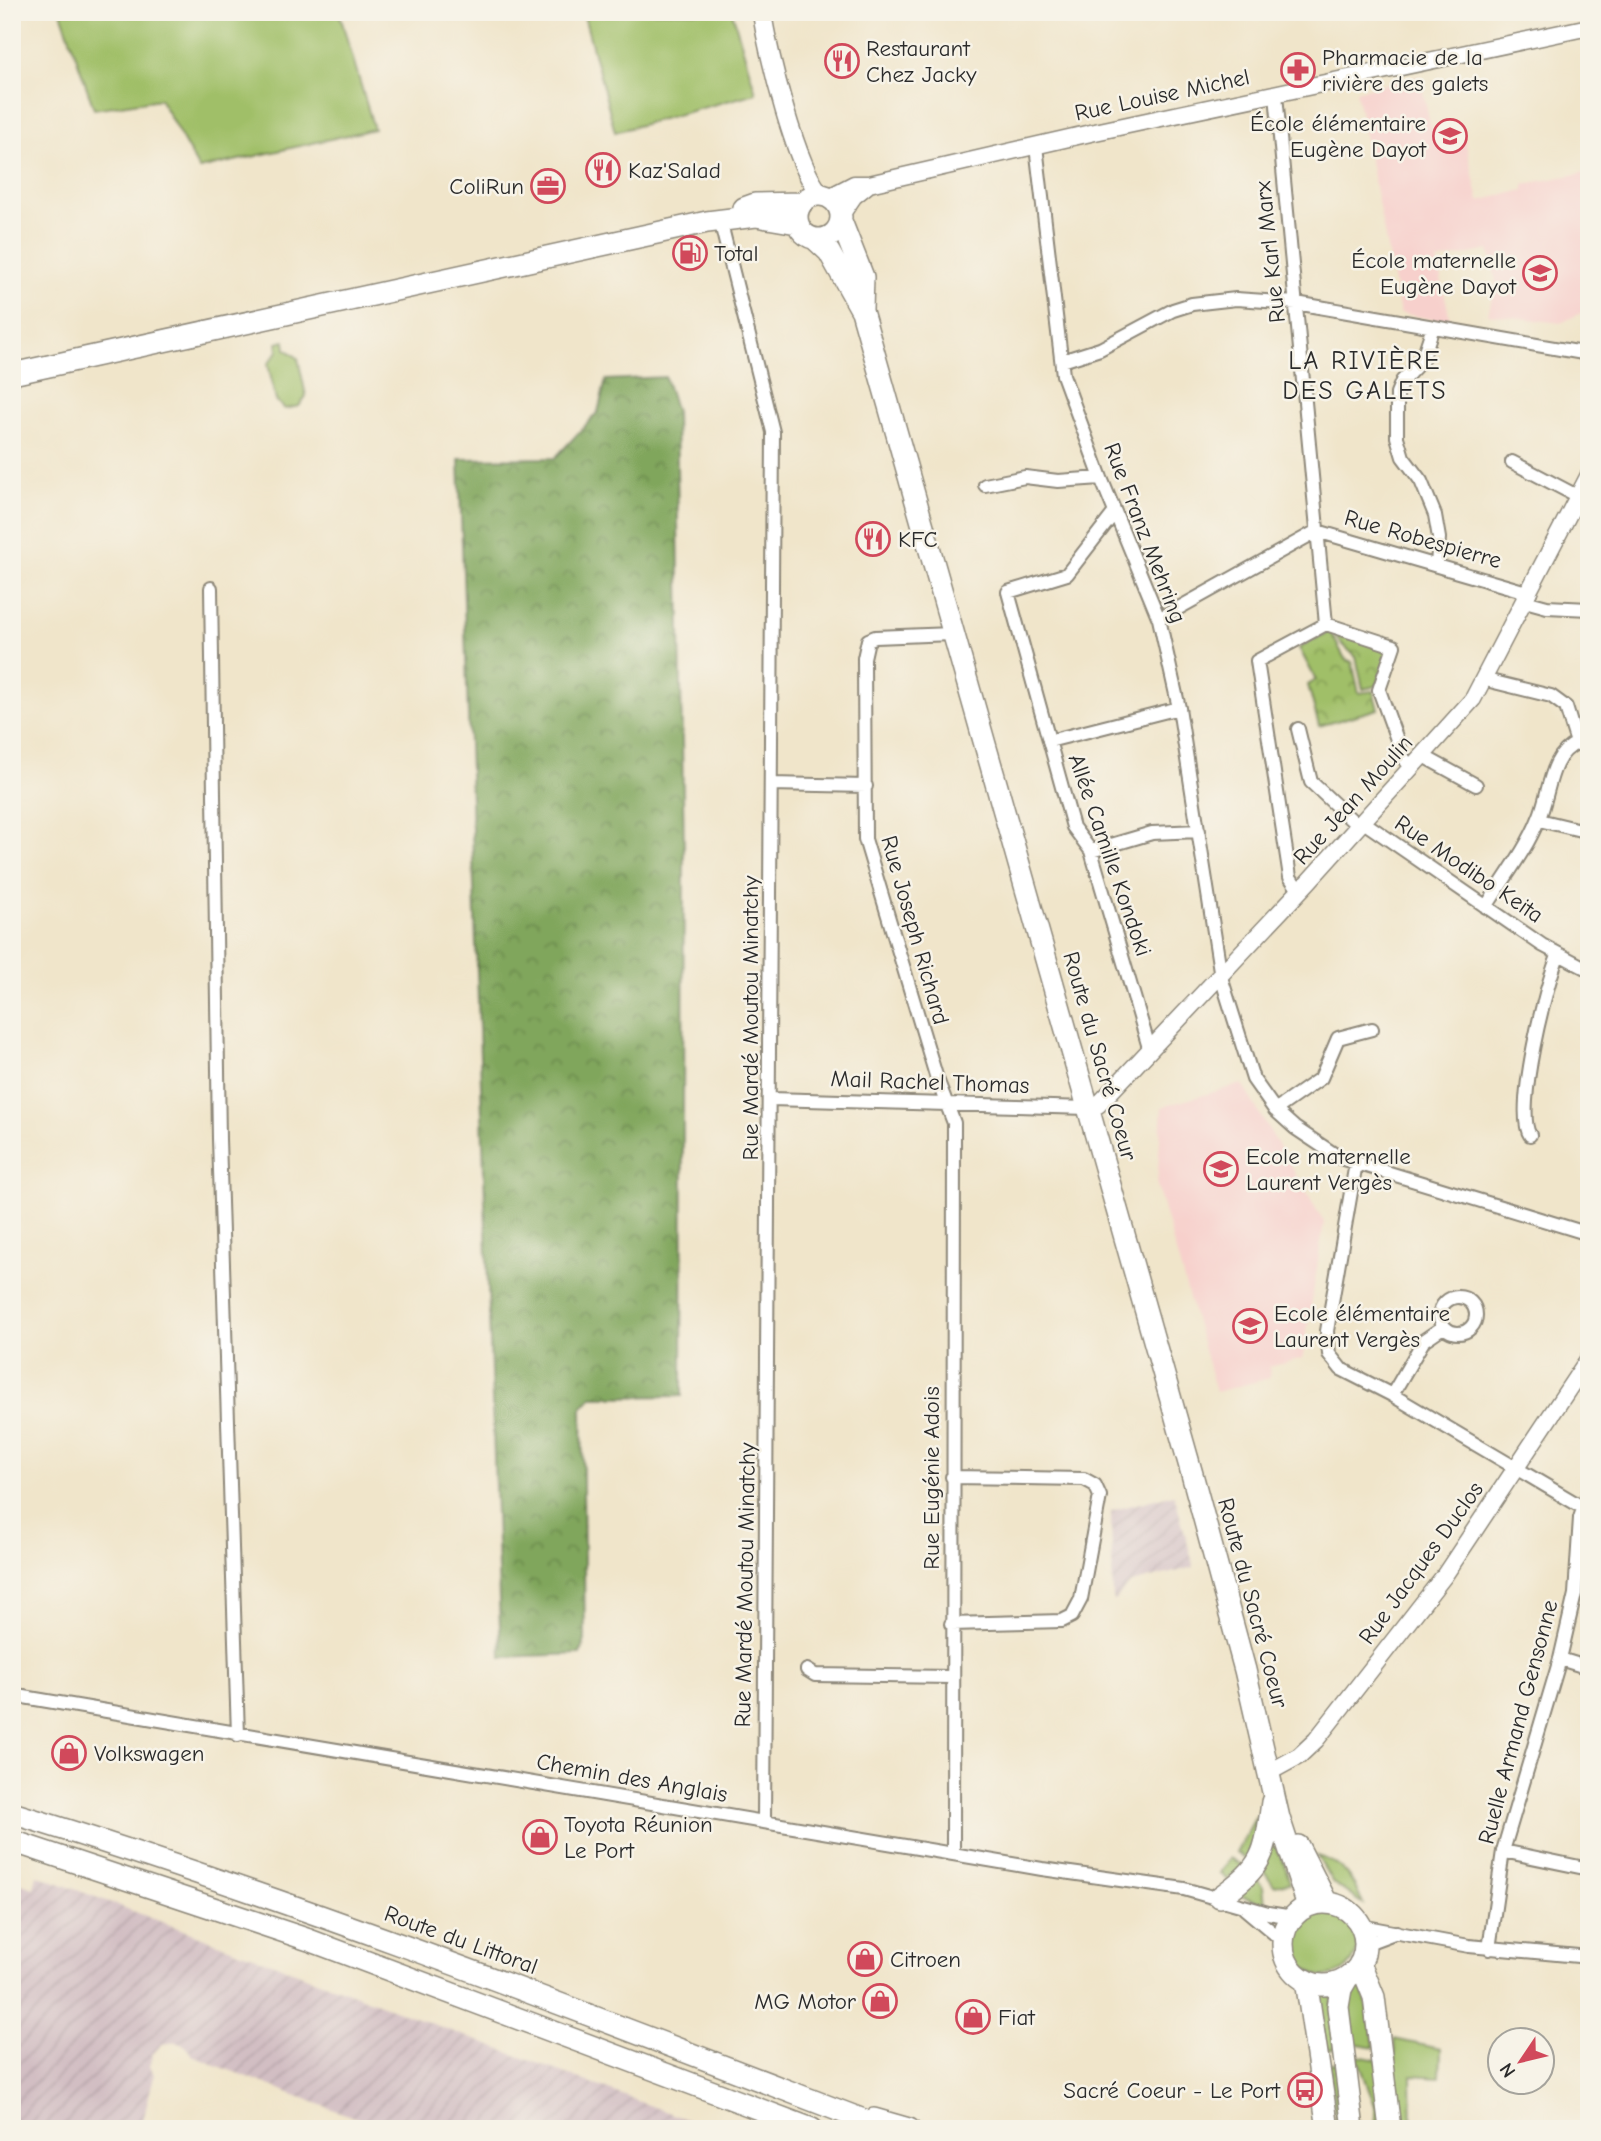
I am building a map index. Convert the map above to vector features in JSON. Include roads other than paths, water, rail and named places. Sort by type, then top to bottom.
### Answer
[{"type":"main road","points":[[12,374],[714,221],[755,204],[811,203],[815,189],[806,175],[795,142],[762,12]]},
{"type":"main road","name":"Route du Sacré Coeur","points":[[862,311],[863,277],[839,208],[811,203],[804,233],[815,239],[835,262],[862,311],[1199,1500],[1245,1670],[1279,1818],[1309,1908]]},
{"type":"main road","points":[[815,239],[828,237],[841,218]]},
{"type":"main road","points":[[1220,1898],[1252,1874],[1262,1856],[1270,1783]]},
{"type":"main road","name":"Route du Littoral","points":[[12,1813],[341,1924],[887,2129]]},
{"type":"main road","points":[[12,1841],[309,1940],[807,2127]]},
{"type":"main road","points":[[1359,1953],[1328,1985],[1306,1980],[1289,1964],[1283,1941],[1309,1908],[1347,1910],[1374,1997],[1390,2129]]},
{"type":"main road","points":[[1353,2129],[1338,2007],[1341,1989],[1359,1953]]},
{"type":"main road","points":[[1306,1980],[1328,2129]]},
{"type":"main road","points":[[819,2103],[909,2129]]},
{"type":"street","name":"Rue Louise Michel","points":[[811,203],[853,184],[869,184],[1589,27]]},
{"type":"street","name":"Rue Karl Marx","points":[[1276,95],[1326,624]]},
{"type":"street","name":"Rue Franz Mehring","points":[[1036,146],[1063,375],[1101,478],[1159,620],[1179,708],[1221,977],[1253,1079],[1275,1110],[1318,1145],[1356,1163],[1589,1234]]},
{"type":"street","points":[[841,218],[854,196],[869,184]]},
{"type":"street","name":"Rue Mardé Moutou Minatchy","points":[[714,221],[773,432],[771,1099],[764,1822]]},
{"type":"street","points":[[1062,361],[1100,349],[1162,315],[1192,304],[1236,299],[1296,303],[1589,354]]},
{"type":"street","points":[[1433,327],[1422,360],[1402,381],[1397,393],[1396,414],[1398,447],[1420,481],[1435,515],[1440,538],[1437,565]]},
{"type":"street","points":[[1512,463],[1575,500],[1589,514]]},
{"type":"street","name":"Rue Jean Moulin","points":[[1088,1108],[1098,1105],[1221,977],[1458,718],[1486,680],[1589,475]]},
{"type":"street","points":[[985,485],[1025,477],[1058,481],[1101,478]]},
{"type":"street","name":"Allée Camille Kondoki","points":[[1115,512],[1066,575],[1008,592],[1073,827],[1091,851],[1150,1051]]},
{"type":"street","name":"Rue Robespierre","points":[[1159,620],[1317,531],[1437,565],[1528,597],[1547,607],[1589,609]]},
{"type":"street","points":[[211,588],[219,1139],[239,1688],[238,1735]]},
{"type":"street","points":[[1300,892],[1290,877],[1257,661],[1326,624],[1394,646],[1379,690],[1405,759],[1476,785]]},
{"type":"street","name":"Rue Joseph Richard","points":[[947,1104],[865,839],[864,658],[868,640],[887,634],[952,634]]},
{"type":"street","points":[[1486,680],[1551,695],[1566,707],[1583,744],[1566,748],[1557,760],[1539,820],[1486,906]]},
{"type":"street","points":[[1049,741],[1179,708]]},
{"type":"street","name":"Rue Modibo Keita","points":[[1298,729],[1311,782],[1360,824],[1559,954],[1589,970]]},
{"type":"street","points":[[771,784],[866,786]]},
{"type":"street","points":[[1539,820],[1589,832]]},
{"type":"street","points":[[1091,851],[1152,833],[1199,831]]},
{"type":"street","points":[[1530,1135],[1525,1129],[1525,1114],[1534,1045],[1559,954]]},
{"type":"street","points":[[1275,1110],[1321,1078],[1338,1038],[1372,1029]]},
{"type":"street","name":"Mail Rachel Thomas","points":[[771,1099],[1088,1108]]},
{"type":"street","name":"Rue Eugénie Adois","points":[[947,1104],[954,1123],[951,1625],[953,1853]]},
{"type":"street","points":[[1356,1163],[1327,1344],[1329,1354],[1341,1369],[1391,1395],[1582,1507]]},
{"type":"street","points":[[1391,1395],[1424,1340],[1443,1326]]},
{"type":"street","name":"Rue Jacques Duclos","points":[[1270,1783],[1317,1740],[1444,1576],[1518,1469],[1589,1358]]},
{"type":"street","points":[[951,1625],[1062,1621],[1072,1616],[1080,1599],[1100,1500],[1095,1485],[1084,1479],[952,1477]]},
{"type":"street","name":"Ruelle Armand Gensonne","points":[[1489,1948],[1503,1851],[1560,1659],[1575,1594],[1582,1507],[1589,1491]]},
{"type":"street","points":[[1560,1659],[1589,1668]]},
{"type":"street","points":[[807,1670],[815,1675],[951,1678]]},
{"type":"street","name":"Chemin des Anglais","points":[[12,1695],[238,1735],[1184,1889],[1242,1906],[1309,1908]]},
{"type":"street","points":[[1503,1851],[1589,1869]]},
{"type":"street","name":"Chemin des Anglais","points":[[1242,1906],[1283,1941]]},
{"type":"street","points":[[1359,1953],[1400,1931]]},
{"type":"street","points":[[1359,1953],[1400,1931],[1489,1948],[1589,1957]]},
{"type":"place","name":"Restaurant Chez Jacky","points":[[842,61]]},
{"type":"place","name":"Pharmacie de la rivière des galets","points":[[1298,70]]},
{"type":"place","name":"École élémentaire Eugène Dayot","points":[[1450,136]]},
{"type":"place","name":"Kaz'Salad","points":[[603,170]]},
{"type":"place","name":"ColiRun","points":[[548,186]]},
{"type":"place","name":"Total","points":[[690,253]]},
{"type":"place","name":"École maternelle Eugène Dayot","points":[[1540,273]]},
{"type":"place","name":"KFC","points":[[873,539]]},
{"type":"place","name":"Ecole maternelle Laurent Vergès","points":[[1221,1169]]},
{"type":"place","name":"Ecole élémentaire Laurent Vergès","points":[[1250,1326]]},
{"type":"place","name":"Volkswagen","points":[[69,1753]]},
{"type":"place","name":"Toyota Réunion Le Port","points":[[540,1837]]},
{"type":"place","name":"Citroen","points":[[865,1959]]},
{"type":"place","name":"MG Motor","points":[[880,2001]]},
{"type":"place","name":"Fiat","points":[[973,2017]]},
{"type":"place","name":"Sacré Coeur - Le Port","points":[[1305,2090]]},
{"type":"district","name":"LA RIVIÈRE DES GALETS","points":[[1365,376]]}]
